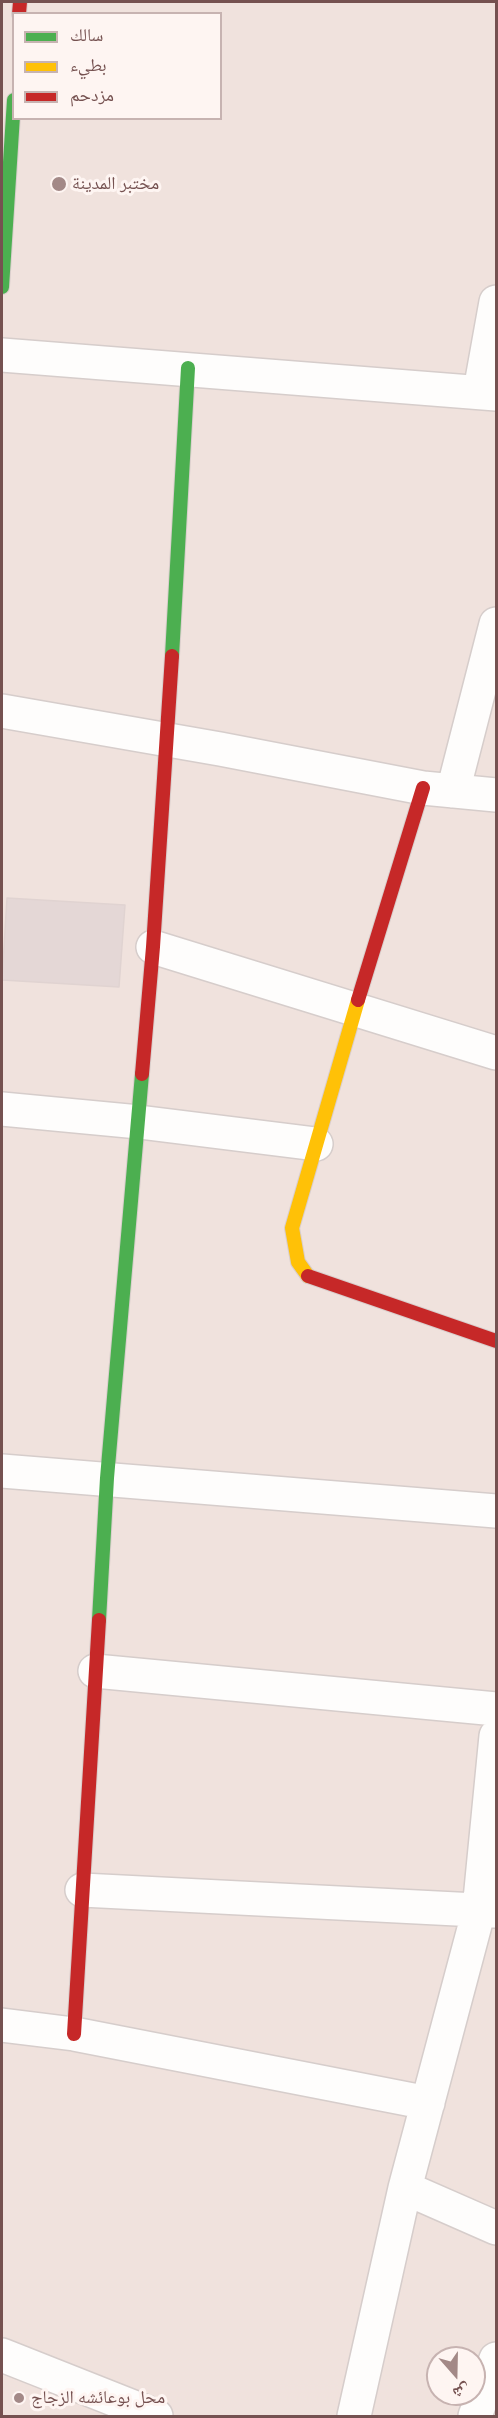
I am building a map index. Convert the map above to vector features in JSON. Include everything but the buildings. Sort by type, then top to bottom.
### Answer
[{"type":"street","points":[[2,287],[13,120]]},
{"type":"street","points":[[2,355],[488,393],[496,302]]},
{"type":"street","points":[[74,2034],[107,1478],[153,947],[188,368]]},
{"type":"street","points":[[496,624],[438,789],[355,1010],[292,1228],[298,1262],[308,1276],[496,1341]]},
{"type":"street","points":[[2,711],[438,789],[496,795]]},
{"type":"street","points":[[153,947],[496,1053]]},
{"type":"street","points":[[2,1109],[139,1122],[316,1144]]},
{"type":"street","points":[[2,1471],[496,1511]]},
{"type":"street","points":[[95,1671],[496,1709]]},
{"type":"street","points":[[354,2416],[405,2188],[428,2103],[488,1910],[496,1736]]},
{"type":"street","points":[[82,1890],[488,1910]]},
{"type":"street","points":[[2,2025],[74,2034],[428,2103]]},
{"type":"street","points":[[405,2188],[496,2228]]},
{"type":"street","points":[[2,2355],[156,2416]]},
{"type":"street","points":[[475,2416],[496,2359]]},
{"type":"shaded area","points":[[2,2],[496,2],[496,2416],[2,2416]]},
{"type":"traffic: fast","points":[[2,287],[13,120]]},
{"type":"traffic: fast","points":[[172,656],[188,368]]},
{"type":"traffic: fast","points":[[99,1620],[107,1478],[142,1074]]},
{"type":"traffic: slow","points":[[308,1276],[298,1262],[292,1228],[358,1000]]},
{"type":"traffic: jam","points":[[19,12],[20,2]]},
{"type":"traffic: jam","points":[[142,1074],[153,947],[172,656]]},
{"type":"traffic: jam","points":[[358,1000],[423,788]]},
{"type":"traffic: jam","points":[[308,1276],[496,1341]]},
{"type":"traffic: jam","points":[[74,2034],[99,1620]]},
{"type":"place","name":"مختبر المدينة","points":[[59,184]]},
{"type":"place","name":"محل بوعائشه الزجاج","points":[[19,2398]]}]
